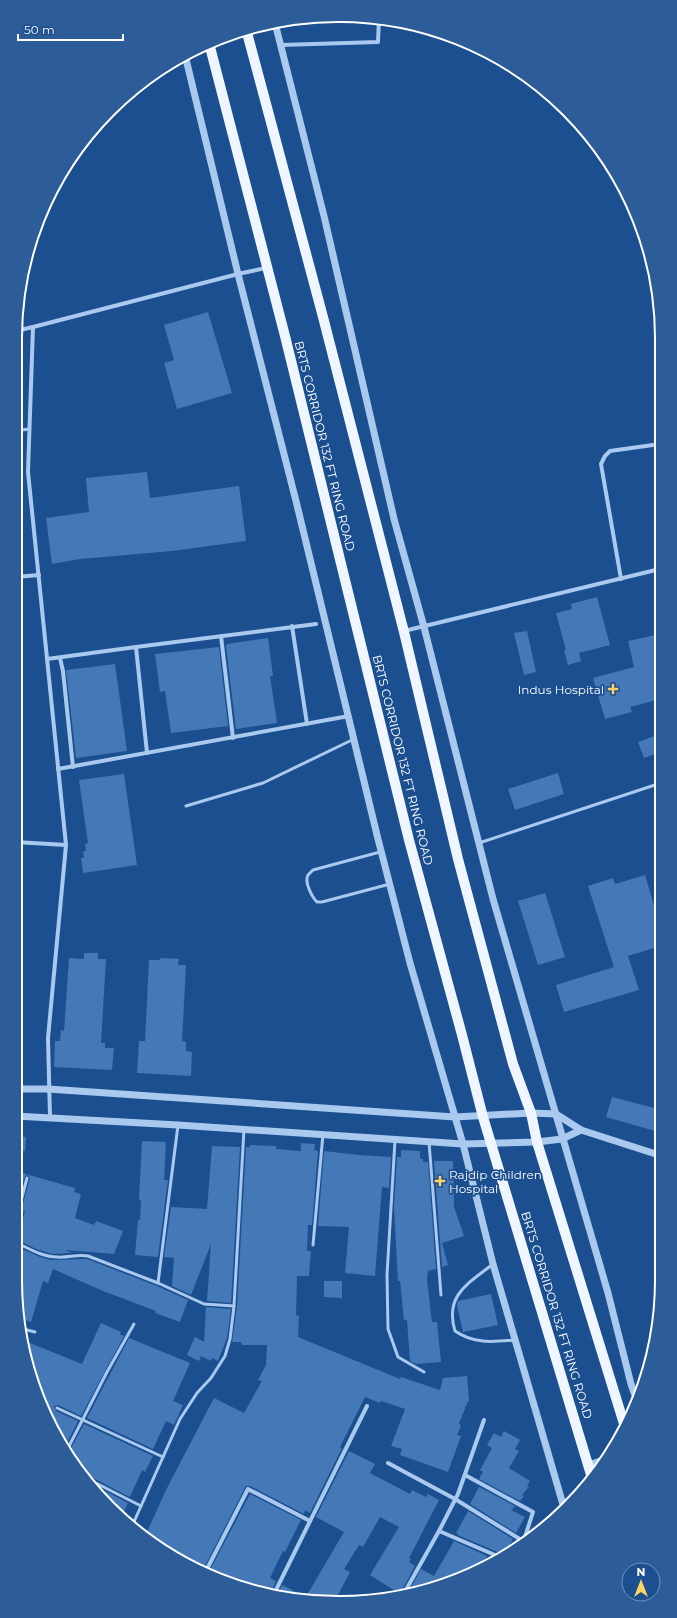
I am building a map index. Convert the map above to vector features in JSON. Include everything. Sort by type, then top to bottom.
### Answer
[{"type":"main road","points":[[248,36],[323,317],[404,632],[458,859],[513,1064],[531,1114],[537,1142],[622,1418]]},
{"type":"main road","name":"BRTS CORRIDOR 132 FT RING ROAD","points":[[211,49],[267,268],[409,840],[483,1116],[590,1471]]},
{"type":"street","points":[[281,45],[378,42],[379,25]]},
{"type":"street","points":[[276,28],[324,216],[394,519],[424,627],[493,899],[556,1114],[562,1140],[608,1293],[630,1384],[634,1393]]},
{"type":"street","points":[[186,61],[238,274],[410,963],[463,1144],[493,1264],[562,1503]]},
{"type":"street","points":[[22,329],[238,274],[267,268]]},
{"type":"street","points":[[33,327],[28,472],[66,845],[48,1038],[48,1089],[50,1117]]},
{"type":"street","points":[[621,579],[601,464],[605,456],[610,451],[655,445]]},
{"type":"street","points":[[404,632],[655,570]]},
{"type":"street","points":[[22,576],[39,575]]},
{"type":"street","points":[[47,659],[316,624]]},
{"type":"street","points":[[292,626],[307,724]]},
{"type":"street","points":[[220,636],[233,738]]},
{"type":"street","points":[[136,647],[147,753]]},
{"type":"street","points":[[60,658],[63,671],[73,767]]},
{"type":"street","points":[[58,769],[349,716]]},
{"type":"street","points":[[22,842],[66,845]]},
{"type":"street","points":[[22,1089],[48,1089],[455,1117],[556,1114],[581,1130],[655,1154]]},
{"type":"street","points":[[22,1116],[463,1144],[562,1140],[581,1130]]},
{"type":"street","points":[[275,1590],[367,1406]]},
{"type":"street","points":[[407,1588],[455,1499],[484,1420]]},
{"type":"street","points":[[589,1465],[597,1462]]},
{"type":"street","points":[[388,1463],[455,1499],[521,1538]]},
{"type":"street","points":[[465,1475],[533,1512],[526,1535]]},
{"type":"street","points":[[208,1567],[248,1489],[310,1521]]},
{"type":"street","points":[[439,1531],[495,1555]]},
{"type":"lane","points":[[22,430],[29,430]]},
{"type":"lane","points":[[186,806],[263,783],[354,739]]},
{"type":"lane","points":[[479,843],[655,784]]},
{"type":"lane","points":[[382,852],[313,870],[308,874],[307,880],[313,898],[317,902],[390,884]]},
{"type":"lane","points":[[158,1283],[178,1125]]},
{"type":"lane","points":[[134,1521],[180,1419],[197,1393],[211,1378],[226,1356],[230,1340],[234,1306],[244,1129]]},
{"type":"lane","points":[[314,1245],[323,1134]]},
{"type":"lane","points":[[395,1140],[387,1275],[388,1329],[398,1357],[424,1372]]},
{"type":"lane","points":[[429,1142],[441,1295]]},
{"type":"lane","points":[[22,1197],[27,1178]]},
{"type":"lane","points":[[22,1245],[46,1256],[88,1256],[158,1283],[204,1304],[234,1306]]},
{"type":"lane","points":[[493,1264],[460,1291],[454,1301],[453,1324],[455,1331],[470,1340],[482,1342],[516,1340]]},
{"type":"lane","points":[[69,1446],[107,1372],[134,1324]]},
{"type":"lane","points":[[26,1330],[35,1332]]},
{"type":"lane","points":[[57,1408],[82,1421],[163,1457]]},
{"type":"lane","points":[[97,1484],[141,1506]]},
{"type":"building","points":[[208,312],[232,393],[177,409],[164,363],[174,360],[164,325]]},
{"type":"building","points":[[147,472],[150,498],[239,486],[246,541],[172,551],[80,559],[52,564],[46,518],[89,512],[86,478]]},
{"type":"building","points":[[597,597],[610,645],[579,653],[581,661],[568,665],[564,650],[566,650],[556,613],[572,609],[571,604]]},
{"type":"building","points":[[527,631],[536,672],[524,675],[514,633]]},
{"type":"building","points":[[655,635],[655,700],[630,707],[632,712],[605,719],[593,678],[634,667],[628,641]]},
{"type":"building","points":[[268,638],[273,676],[270,676],[277,723],[236,729],[226,646],[227,644]]},
{"type":"building","points":[[219,647],[228,726],[171,733],[165,691],[160,692],[155,654]]},
{"type":"building","points":[[115,664],[127,751],[76,758],[66,670]]},
{"type":"building","points":[[655,736],[655,754],[644,758],[638,742]]},
{"type":"building","points":[[558,773],[564,794],[515,810],[508,789]]},
{"type":"building","points":[[124,774],[137,865],[83,873],[81,858],[84,858],[83,851],[86,851],[85,844],[88,843],[79,780]]},
{"type":"building","points":[[645,875],[655,909],[655,948],[628,956],[639,990],[564,1012],[556,985],[614,967],[588,886],[613,878],[615,884]]},
{"type":"building","points":[[545,893],[565,957],[538,965],[518,901]]},
{"type":"building","points":[[84,953],[98,953],[98,959],[106,959],[101,1043],[105,1043],[105,1048],[114,1048],[112,1070],[54,1067],[55,1041],[60,1041],[61,1030],[64,1031],[69,958],[84,959]]},
{"type":"building","points":[[160,958],[179,959],[178,965],[186,965],[182,1041],[186,1042],[186,1051],[192,1052],[191,1076],[137,1073],[139,1041],[145,1041],[149,960],[160,960]]},
{"type":"building","points":[[612,1097],[655,1108],[655,1131],[606,1117]]},
{"type":"building","points":[[22,1137],[26,1137],[25,1151],[22,1151]]},
{"type":"building","points":[[142,1141],[166,1142],[164,1180],[168,1180],[158,1257],[135,1255],[138,1220],[140,1220],[141,1200],[139,1200]]},
{"type":"building","points":[[301,1143],[315,1144],[314,1150],[318,1151],[312,1225],[308,1225],[307,1251],[311,1251],[309,1276],[297,1276],[296,1315],[299,1316],[298,1337],[400,1379],[401,1377],[440,1390],[443,1378],[467,1376],[469,1402],[467,1402],[467,1405],[465,1406],[459,1423],[461,1426],[457,1435],[461,1436],[448,1472],[400,1455],[402,1449],[391,1446],[405,1409],[381,1401],[380,1403],[365,1397],[310,1513],[305,1510],[304,1514],[250,1486],[246,1486],[205,1566],[180,1554],[147,1532],[166,1490],[214,1398],[244,1413],[262,1381],[258,1380],[266,1365],[267,1345],[242,1345],[241,1342],[232,1342],[237,1306],[246,1147],[250,1147],[250,1145],[276,1146],[276,1149],[301,1151]]},
{"type":"building","points":[[212,1146],[240,1147],[231,1303],[207,1301],[211,1244],[191,1295],[172,1286],[174,1258],[164,1257],[171,1207],[207,1209]]},
{"type":"building","points":[[401,1150],[420,1151],[420,1159],[423,1159],[423,1162],[428,1162],[436,1269],[428,1271],[427,1280],[432,1322],[437,1322],[441,1362],[416,1364],[410,1361],[407,1320],[404,1320],[400,1281],[398,1281],[394,1207],[397,1157],[401,1157]]},
{"type":"building","points":[[324,1151],[391,1157],[389,1188],[382,1187],[375,1276],[345,1273],[349,1227],[318,1226]]},
{"type":"building","points":[[434,1161],[453,1161],[454,1207],[464,1236],[442,1243],[448,1265],[442,1267]]},
{"type":"building","points":[[22,1173],[75,1188],[74,1192],[81,1194],[75,1218],[94,1225],[96,1221],[123,1231],[114,1254],[65,1250],[72,1253],[52,1254],[36,1249],[22,1242],[22,1221],[25,1212],[22,1211],[22,1207],[30,1178],[28,1175],[25,1176],[22,1186]]},
{"type":"building","points":[[22,1249],[51,1260],[87,1259],[157,1286],[188,1300],[180,1322],[155,1313],[156,1311],[103,1291],[53,1269],[48,1283],[43,1281],[31,1322],[25,1320],[22,1280]]},
{"type":"building","points":[[324,1281],[342,1281],[342,1298],[324,1297]]},
{"type":"building","points":[[491,1294],[498,1325],[463,1332],[457,1306],[458,1301]]},
{"type":"building","points":[[206,1307],[231,1309],[227,1338],[218,1361],[212,1358],[211,1361],[201,1356],[199,1361],[187,1355],[195,1337],[204,1342]]},
{"type":"building","points":[[101,1323],[121,1332],[120,1334],[124,1336],[81,1416],[58,1405],[54,1406],[56,1411],[78,1421],[67,1443],[46,1401],[28,1342],[82,1364]]},
{"type":"building","points":[[129,1338],[190,1363],[173,1401],[183,1405],[174,1425],[166,1421],[153,1449],[87,1418]]},
{"type":"building","points":[[84,1424],[153,1456],[145,1472],[142,1470],[130,1497],[92,1477],[71,1449]]},
{"type":"building","points":[[504,1431],[520,1440],[515,1449],[519,1451],[509,1468],[530,1481],[527,1486],[529,1487],[522,1495],[524,1496],[520,1501],[479,1479],[483,1472],[480,1470],[492,1448],[487,1445],[494,1433],[501,1437]]},
{"type":"building","points":[[349,1451],[375,1464],[370,1473],[410,1494],[412,1490],[426,1497],[428,1494],[439,1500],[409,1558],[411,1559],[409,1562],[415,1566],[402,1589],[395,1591],[370,1575],[399,1527],[380,1517],[363,1547],[359,1545],[344,1569],[350,1572],[338,1596],[308,1594],[344,1532],[316,1517]]},
{"type":"building","points":[[479,1487],[515,1506],[511,1510],[525,1517],[516,1533],[470,1504]]},
{"type":"building","points":[[103,1490],[128,1503],[124,1511]]},
{"type":"building","points":[[250,1494],[301,1520],[285,1552],[283,1551],[270,1578],[276,1581],[273,1589],[237,1579],[211,1569]]},
{"type":"building","points":[[468,1511],[513,1539],[509,1546],[499,1553],[456,1533]]},
{"type":"building","points":[[454,1541],[487,1556],[485,1560],[460,1572],[411,1587],[421,1569],[434,1576]]},
{"type":"building","points":[[282,1585],[298,1593],[297,1593],[279,1590]]},
{"type":"place","name":"Indus Hospital","points":[[613,689]]},
{"type":"place","name":"Rajdip Children Hospital","points":[[440,1181]]}]
